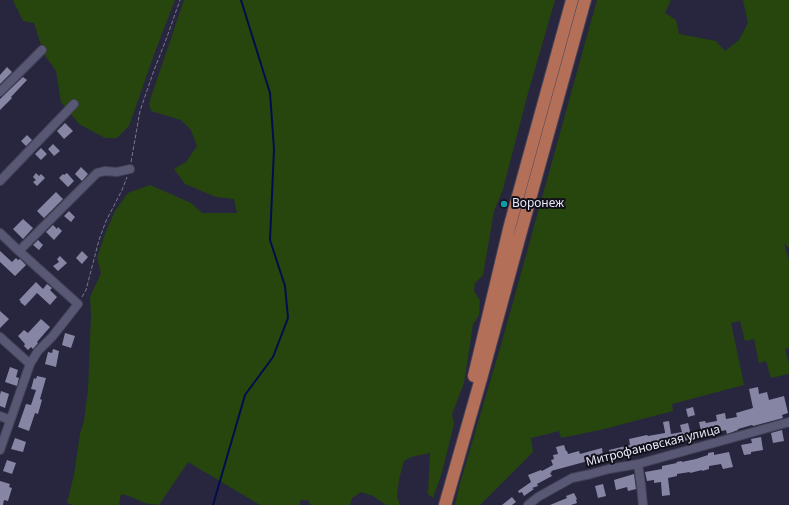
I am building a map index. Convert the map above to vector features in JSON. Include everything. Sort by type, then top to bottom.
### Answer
[{"type":"highway","points":[[454,471],[479,351],[510,225],[572,0]]},
{"type":"highway","points":[[445,505],[585,0]]},
{"type":"street","points":[[0,92],[42,50]]},
{"type":"street","points":[[0,181],[74,104]]},
{"type":"street","points":[[19,251],[97,173],[105,171],[117,172],[130,169]]},
{"type":"street","points":[[0,233],[78,304],[52,337],[38,351],[30,364],[0,450]]},
{"type":"street","points":[[0,337],[30,364]]},
{"type":"street","points":[[0,416],[10,420]]},
{"type":"street","name":"Митрофановская улица","points":[[528,505],[538,497],[572,478],[638,464],[789,422]]},
{"type":"street","points":[[638,464],[643,505]]},
{"type":"path","points":[[78,304],[86,290],[99,240],[106,221],[122,190],[130,169],[140,111],[180,0]]},
{"type":"green space","points":[[13,0],[175,0],[129,126],[117,138],[105,138],[79,124],[61,102],[56,71],[44,54],[34,23],[23,21]]},
{"type":"green space","points":[[184,0],[555,0],[528,93],[503,189],[494,211],[483,275],[475,283],[474,291],[480,301],[479,315],[473,324],[464,383],[452,414],[454,424],[442,472],[433,498],[428,494],[430,453],[411,457],[404,461],[399,479],[397,497],[400,505],[386,505],[373,496],[361,492],[352,498],[350,505],[311,505],[308,500],[301,500],[299,505],[260,505],[188,462],[159,505],[145,503],[121,494],[119,505],[73,505],[67,503],[74,475],[88,390],[91,316],[90,297],[101,273],[97,258],[115,211],[128,193],[150,185],[191,203],[202,213],[237,213],[234,199],[216,197],[185,184],[174,169],[186,162],[197,146],[191,130],[181,120],[151,111],[149,103]]},
{"type":"green space","points":[[597,0],[671,0],[665,13],[676,20],[679,34],[716,41],[725,51],[739,40],[748,23],[743,0],[789,0],[789,248],[784,243],[789,260],[789,348],[785,349],[789,363],[789,374],[771,378],[766,361],[759,363],[754,339],[745,341],[740,321],[731,323],[744,385],[672,404],[673,411],[600,430],[561,438],[559,431],[531,438],[533,452],[480,505],[455,505],[459,487],[503,338]]},
{"type":"building","points":[[7,67],[12,72],[0,84],[0,75]]},
{"type":"building","points":[[23,77],[27,80],[0,110],[0,99]]},
{"type":"building","points":[[65,123],[73,131],[64,139],[57,131]]},
{"type":"building","points":[[27,135],[32,140],[26,146],[21,141]]},
{"type":"building","points":[[53,144],[60,151],[54,156],[48,149]]},
{"type":"building","points":[[41,148],[47,154],[41,160],[35,154]]},
{"type":"building","points":[[81,167],[88,174],[82,181],[75,174]]},
{"type":"building","points":[[36,173],[39,176],[41,174],[45,178],[37,186],[33,182],[36,180],[33,177]]},
{"type":"building","points":[[67,173],[74,181],[68,187],[59,178],[63,174],[64,175]]},
{"type":"building","points":[[56,192],[63,199],[44,218],[37,211]]},
{"type":"building","points":[[69,211],[75,217],[71,222],[64,216]]},
{"type":"building","points":[[23,219],[33,228],[23,239],[13,229]]},
{"type":"building","points":[[53,225],[62,231],[54,240],[46,232]]},
{"type":"building","points":[[38,240],[43,245],[39,250],[33,245]]},
{"type":"building","points":[[0,251],[12,262],[16,258],[18,260],[20,259],[26,265],[15,276],[0,262]]},
{"type":"building","points":[[82,251],[88,257],[82,264],[76,258]]},
{"type":"building","points":[[60,256],[67,263],[58,271],[53,266],[59,262],[57,259]]},
{"type":"building","points":[[36,282],[43,289],[47,284],[52,288],[50,290],[57,297],[50,305],[37,293],[25,306],[20,302],[21,301],[19,300]]},
{"type":"building","points":[[0,311],[9,319],[0,328]]},
{"type":"building","points":[[41,319],[50,327],[33,349],[31,347],[28,350],[18,336],[24,330],[28,333]]},
{"type":"building","points":[[65,333],[75,336],[71,348],[62,345]]},
{"type":"building","points":[[53,349],[59,351],[56,367],[45,364],[48,352],[52,353]]},
{"type":"building","points":[[10,367],[18,370],[16,377],[19,378],[17,386],[5,382]]},
{"type":"building","points":[[37,376],[46,378],[40,399],[42,400],[38,414],[35,413],[29,431],[18,427],[26,404],[31,405],[36,390],[31,389],[34,378],[36,379]]},
{"type":"building","points":[[758,387],[759,394],[767,392],[769,400],[784,396],[788,413],[782,415],[783,418],[738,429],[727,434],[726,430],[702,435],[699,422],[705,421],[706,423],[717,421],[716,415],[725,413],[726,419],[737,417],[736,413],[753,408],[749,389]]},
{"type":"building","points":[[1,391],[9,394],[5,408],[0,406]]},
{"type":"building","points":[[693,407],[695,415],[688,417],[686,409]]},
{"type":"building","points":[[669,421],[671,434],[682,432],[680,425],[688,423],[692,439],[658,448],[657,446],[643,449],[627,454],[627,456],[617,458],[617,456],[610,457],[609,450],[630,445],[629,439],[665,433],[663,422]]},
{"type":"building","points":[[782,430],[784,441],[773,443],[771,433]]},
{"type":"building","points":[[761,437],[763,450],[744,455],[741,445],[752,443],[751,439]]},
{"type":"building","points":[[15,438],[26,442],[23,452],[11,449]]},
{"type":"building","points":[[564,445],[568,454],[579,451],[580,454],[602,448],[603,456],[588,459],[588,461],[551,471],[552,472],[550,473],[552,476],[537,484],[538,486],[532,488],[534,489],[524,496],[522,492],[519,493],[518,491],[531,482],[528,475],[541,470],[542,471],[553,465],[551,460],[554,459],[553,455],[558,454],[556,447]]},
{"type":"building","points":[[714,452],[714,455],[729,452],[733,467],[723,469],[721,464],[709,466],[709,469],[677,474],[677,476],[668,478],[670,495],[662,496],[661,482],[654,483],[654,480],[647,481],[645,472],[662,469],[662,466],[696,459],[708,455],[708,453]]},
{"type":"building","points":[[7,460],[16,463],[12,474],[3,471]]},
{"type":"building","points":[[634,474],[636,489],[628,491],[627,487],[616,490],[614,480]]},
{"type":"building","points":[[0,481],[10,484],[9,487],[12,488],[8,501],[4,500],[3,505],[0,505]]},
{"type":"building","points":[[603,484],[606,496],[598,498],[595,486]]},
{"type":"building","points":[[574,493],[577,503],[571,505],[550,505],[567,498],[566,496]]},
{"type":"building","points":[[512,497],[516,502],[512,505],[502,505]]},
{"type":"waterway","points":[[213,505],[245,395],[273,357],[288,318],[285,286],[270,240],[274,149],[270,93],[241,0]]},
{"type":"place","name":"Воронеж","points":[[504,204]]}]
